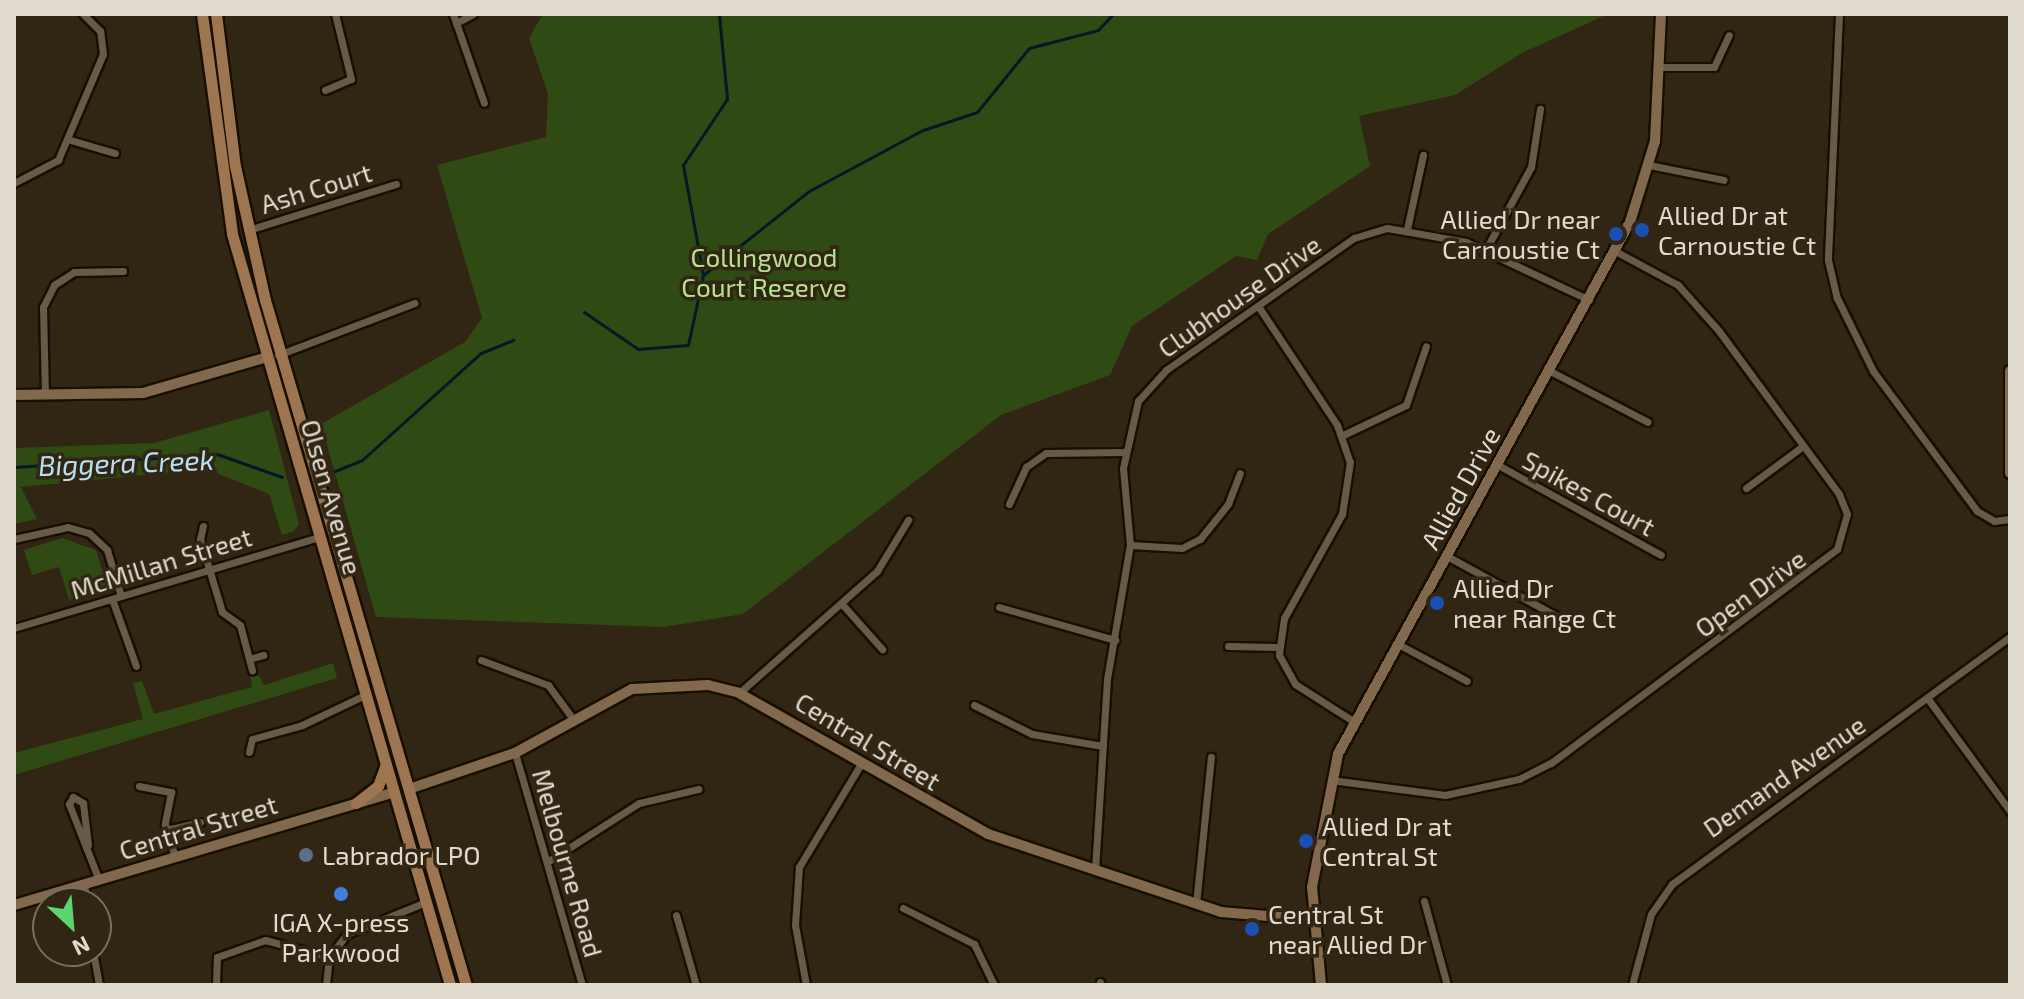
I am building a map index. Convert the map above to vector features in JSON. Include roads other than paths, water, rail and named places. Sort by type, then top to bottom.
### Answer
[{"type":"main road","name":"Olsen Avenue","points":[[202,14],[219,167],[268,357],[450,985]]},
{"type":"main road","name":"Olsen Avenue","points":[[216,14],[248,230],[466,985]]},
{"type":"main road","points":[[356,803],[378,786],[386,764]]},
{"type":"main road","points":[[395,792],[409,789]]},
{"type":"street","points":[[14,183],[52,166],[67,139],[103,54],[100,31],[83,14]]},
{"type":"street","points":[[325,90],[351,79],[335,14]]},
{"type":"street","points":[[453,14],[484,103]]},
{"type":"street","points":[[456,23],[473,14]]},
{"type":"street","name":"Allied Drive","points":[[1321,985],[1315,920],[1316,852],[1329,780],[1398,644],[1615,251],[1649,165],[1661,14]]},
{"type":"street","points":[[1839,14],[1828,260],[1837,298],[1873,371],[1977,511],[1994,521],[2010,519]]},
{"type":"street","points":[[1658,67],[1714,67],[1729,35]]},
{"type":"street","points":[[1485,251],[1531,167],[1540,109]]},
{"type":"street","points":[[67,139],[115,153]]},
{"type":"street","points":[[1407,229],[1423,155]]},
{"type":"street","points":[[1649,165],[1724,180]]},
{"type":"street","name":"Ash Court","points":[[248,230],[396,184]]},
{"type":"street","name":"Clubhouse Drive","points":[[1095,870],[1103,746],[1130,545],[1125,452],[1138,401],[1166,370],[1354,238],[1407,229],[1485,251],[1589,300]]},
{"type":"street","name":"Open Drive","points":[[1329,780],[1445,795],[1484,790],[1551,763],[1837,549],[1847,514],[1803,446],[1696,300],[1615,251]]},
{"type":"street","points":[[45,395],[43,307],[54,285],[74,272],[123,271]]},
{"type":"street","points":[[14,395],[143,393],[282,354],[414,303]]},
{"type":"street","points":[[1258,306],[1341,436],[1350,462],[1342,514],[1284,618],[1277,647],[1295,684],[1356,723]]},
{"type":"street","points":[[1341,436],[1406,405],[1426,346]]},
{"type":"street","points":[[1550,371],[1648,422]]},
{"type":"street","points":[[2010,371],[2010,473]]},
{"type":"street","points":[[1746,488],[1803,446]]},
{"type":"street","points":[[1009,504],[1026,467],[1046,453],[1125,452]]},
{"type":"street","name":"Spikes Court","points":[[1498,465],[1661,555]]},
{"type":"street","points":[[1130,545],[1182,548],[1200,539],[1228,504],[1240,473]]},
{"type":"street","points":[[739,693],[895,552],[908,520]]},
{"type":"street","points":[[203,526],[208,570],[222,612],[240,625],[252,670]]},
{"type":"street","points":[[14,539],[68,527],[89,533],[107,550],[116,597],[136,666]]},
{"type":"street","name":"McMillan Street","points":[[14,628],[319,537]]},
{"type":"street","points":[[1447,556],[1567,622]]},
{"type":"street","points":[[841,603],[882,649]]},
{"type":"street","points":[[999,607],[1115,640]]},
{"type":"street","name":"Demand Avenue","points":[[1632,985],[1651,914],[1672,884],[2010,637]]},
{"type":"street","points":[[1398,644],[1467,681]]},
{"type":"street","points":[[1228,646],[1277,647]]},
{"type":"street","points":[[249,659],[263,655]]},
{"type":"street","points":[[481,660],[548,685],[573,719]]},
{"type":"street","name":"Central Street","points":[[409,789],[515,753],[573,719],[650,684],[739,693],[988,834],[1196,904],[1238,915],[1315,920]]},
{"type":"street","points":[[249,752],[252,739],[302,725],[365,695]]},
{"type":"street","points":[[1928,699],[2010,811]]},
{"type":"street","points":[[974,705],[1032,734],[1103,746]]},
{"type":"street","name":"Melbourne Road","points":[[515,753],[582,985]]},
{"type":"street","points":[[1196,904],[1211,757]]},
{"type":"street","points":[[806,985],[795,925],[799,867],[861,764]]},
{"type":"street","points":[[139,786],[171,792],[166,830],[175,857]]},
{"type":"street","points":[[547,862],[639,803],[698,789]]},
{"type":"street","name":"Central Street","points":[[14,905],[395,792]]},
{"type":"street","points":[[88,845],[83,846],[73,818],[73,797],[83,803],[88,845],[99,880]]},
{"type":"street","points":[[166,830],[200,822]]},
{"type":"street","points":[[1424,901],[1447,985]]},
{"type":"street","points":[[326,985],[329,957],[370,919],[426,902]]},
{"type":"street","points":[[903,908],[974,944],[994,985]]},
{"type":"street","points":[[676,915],[696,985]]},
{"type":"street","points":[[216,985],[217,957],[265,940],[329,957]]},
{"type":"waterway","name":"Biggera Creek","points":[[584,312],[638,349],[688,345],[703,275],[683,165],[727,99],[719,14]]},
{"type":"waterway","points":[[703,275],[809,191],[923,130],[977,112],[1029,48],[1098,30],[1113,14]]},
{"type":"waterway","name":"Biggera Creek","points":[[335,471],[362,460],[481,353],[514,340]]},
{"type":"waterway","name":"Biggera Creek","points":[[14,467],[217,454],[282,477]]},
{"type":"place","name":"Allied Dr at Carnoustie Ct","points":[[1642,230]]},
{"type":"place","name":"Allied Dr near Carnoustie Ct","points":[[1616,234]]},
{"type":"place","name":"Allied Dr near Range Ct","points":[[1437,603]]},
{"type":"place","name":"Allied Dr at Central St","points":[[1306,841]]},
{"type":"place","name":"Labrador LPO","points":[[306,855]]},
{"type":"place","name":"IGA X-press Parkwood","points":[[341,894]]},
{"type":"place","name":"Central St near Allied Dr","points":[[1252,929]]},
{"type":"park label","name":"Collingwood Court Reserve","points":[[764,272]]}]
